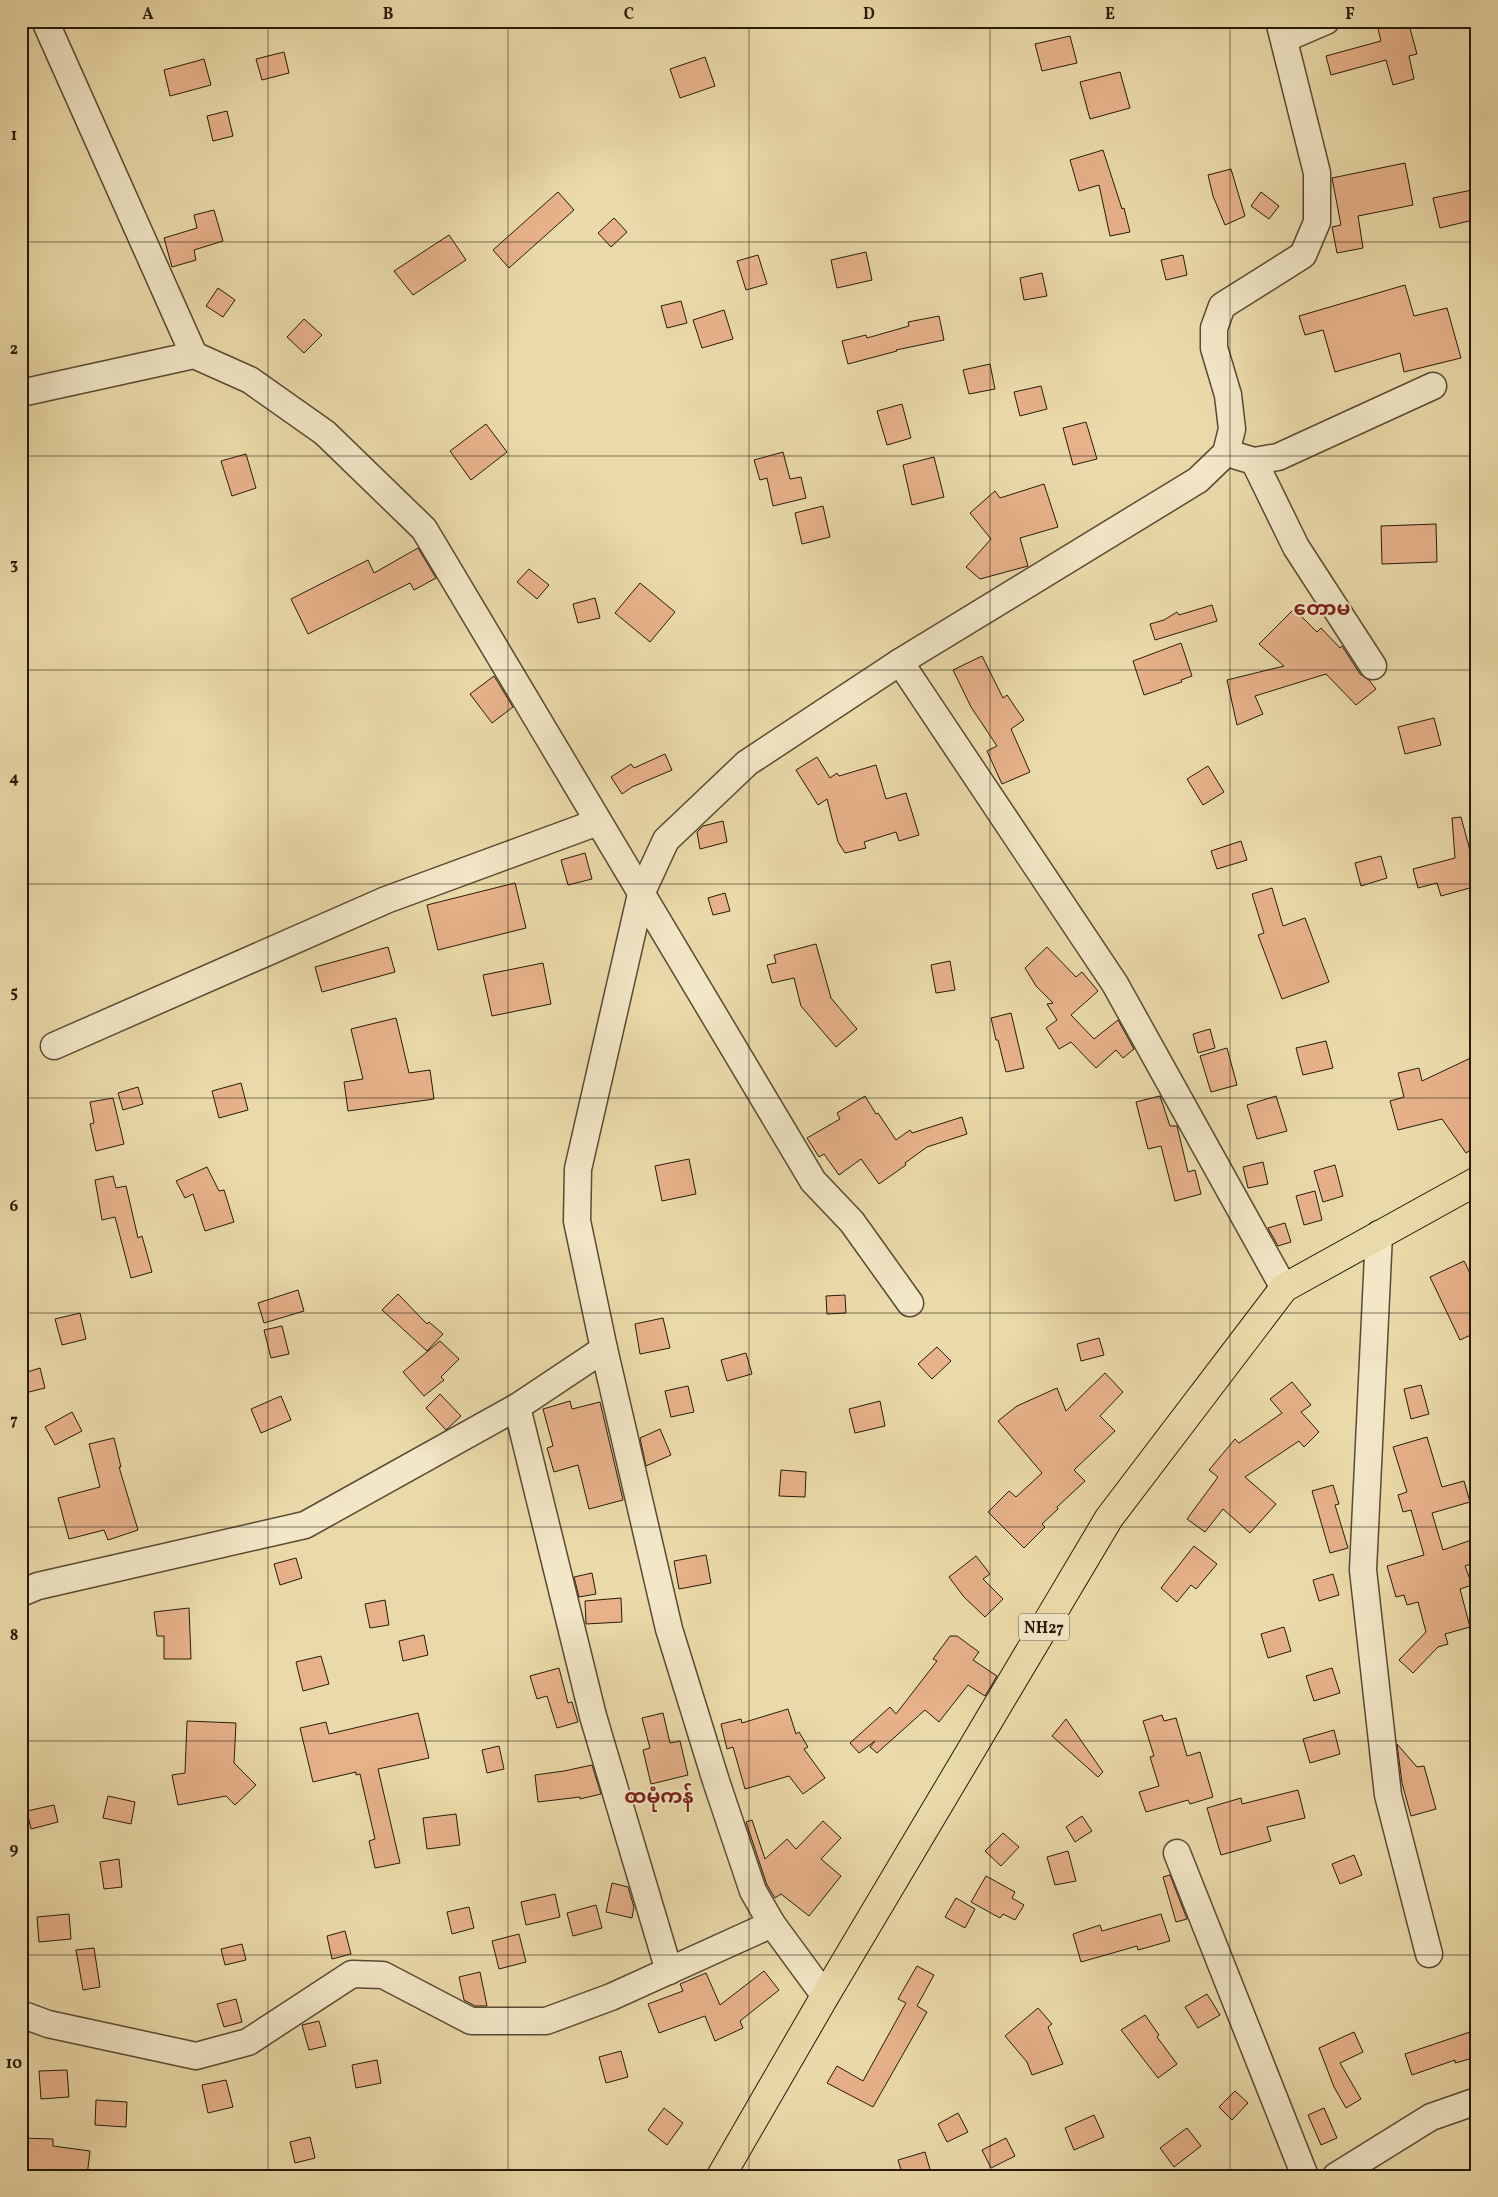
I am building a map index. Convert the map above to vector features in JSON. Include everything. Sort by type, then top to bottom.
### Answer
[{"type":"highway","name":"NH27","points":[[721,2176],[825,1996],[1109,1518],[1284,1288],[1477,1181]]},
{"type":"street","points":[[45,21],[194,355]]},
{"type":"street","points":[[825,1996],[772,1924],[753,1891],[713,1771],[669,1629],[604,1349],[577,1221],[578,1169],[641,894],[666,840],[747,763],[900,662],[1198,480],[1226,453],[1232,429],[1228,395],[1214,348],[1214,328],[1222,306],[1303,255],[1317,222],[1317,173],[1281,30],[1326,21]]},
{"type":"street","points":[[21,393],[194,355],[250,380],[325,432],[424,529],[813,1181],[852,1222],[910,1303]]},
{"type":"street","points":[[1226,453],[1254,461],[1278,457],[1433,386]]},
{"type":"street","points":[[1254,461],[1296,547],[1373,666]]},
{"type":"street","points":[[900,662],[1115,984],[1284,1288]]},
{"type":"street","points":[[54,1046],[386,900],[598,822]]},
{"type":"street","points":[[1379,1234],[1363,1570],[1388,1795],[1429,1954]]},
{"type":"street","points":[[21,1593],[38,1586],[305,1525],[517,1407],[604,1349]]},
{"type":"street","points":[[517,1407],[593,1716],[670,1971]]},
{"type":"street","points":[[1177,1853],[1305,2176]]},
{"type":"street","points":[[21,2014],[48,2024],[196,2056],[248,2042],[352,1974],[383,1975],[471,2021],[546,2021],[611,1997],[772,1924]]},
{"type":"street","points":[[1336,2176],[1431,2116],[1477,2101]]},
{"type":"building","points":[[1376,21],[1408,21],[1417,54],[1409,56],[1414,79],[1393,85],[1386,60],[1331,75],[1326,56],[1381,41]]},
{"type":"building","points":[[1070,36],[1077,63],[1042,71],[1035,44]]},
{"type":"building","points":[[284,52],[289,73],[262,80],[256,59]]},
{"type":"building","points":[[705,57],[715,86],[680,98],[670,69]]},
{"type":"building","points":[[204,59],[211,85],[170,96],[164,70]]},
{"type":"building","points":[[1120,72],[1130,108],[1090,119],[1080,82]]},
{"type":"building","points":[[227,111],[233,136],[213,141],[207,116]]},
{"type":"building","points":[[1103,150],[1122,209],[1124,208],[1130,232],[1110,236],[1099,185],[1079,191],[1070,160]]},
{"type":"building","points":[[1405,163],[1413,205],[1358,216],[1363,248],[1337,253],[1332,227],[1341,225],[1332,178]]},
{"type":"building","points":[[1231,169],[1245,216],[1225,225],[1213,196],[1208,175]]},
{"type":"building","points":[[1477,189],[1477,219],[1440,228],[1433,198]]},
{"type":"building","points":[[558,192],[574,210],[509,268],[493,250]]},
{"type":"building","points":[[1261,192],[1279,206],[1269,219],[1251,206]]},
{"type":"building","points":[[214,210],[223,241],[194,250],[196,260],[172,267],[164,238],[197,228],[194,215]]},
{"type":"building","points":[[614,218],[627,232],[611,247],[598,233]]},
{"type":"building","points":[[449,235],[466,260],[413,295],[394,271]]},
{"type":"building","points":[[866,252],[872,280],[837,288],[831,260]]},
{"type":"building","points":[[758,255],[767,284],[746,290],[737,261]]},
{"type":"building","points":[[1183,255],[1187,275],[1166,280],[1161,260]]},
{"type":"building","points":[[1042,273],[1047,296],[1024,300],[1020,278]]},
{"type":"building","points":[[1405,285],[1414,316],[1447,308],[1461,358],[1404,372],[1400,353],[1335,372],[1323,330],[1305,335],[1299,316]]},
{"type":"building","points":[[218,288],[235,300],[223,317],[206,306]]},
{"type":"building","points":[[681,301],[687,323],[667,328],[661,306]]},
{"type":"building","points":[[724,310],[733,339],[702,348],[693,320]]},
{"type":"building","points":[[939,316],[944,340],[896,350],[848,364],[842,341],[866,335],[867,338],[909,326],[908,322]]},
{"type":"building","points":[[304,319],[322,335],[304,353],[287,337]]},
{"type":"building","points":[[990,364],[995,389],[969,394],[963,370]]},
{"type":"building","points":[[1041,386],[1047,409],[1020,416],[1014,392]]},
{"type":"building","points":[[902,404],[911,438],[887,445],[877,411]]},
{"type":"building","points":[[1086,422],[1097,459],[1073,465],[1063,428]]},
{"type":"building","points":[[486,424],[507,452],[471,480],[450,451]]},
{"type":"building","points":[[783,452],[790,479],[801,477],[806,498],[773,506],[767,478],[760,480],[754,460]]},
{"type":"building","points":[[246,454],[256,488],[232,496],[221,461]]},
{"type":"building","points":[[934,457],[944,497],[912,505],[903,465]]},
{"type":"building","points":[[1044,484],[1058,527],[1020,538],[1028,566],[980,579],[966,567],[991,539],[970,513],[995,491],[1000,498]]},
{"type":"building","points":[[823,506],[830,537],[802,544],[795,513]]},
{"type":"building","points":[[1436,524],[1437,562],[1382,564],[1381,526]]},
{"type":"building","points":[[418,548],[436,578],[414,590],[410,583],[308,634],[291,599],[368,560],[374,573]]},
{"type":"building","points":[[529,569],[549,585],[537,599],[517,582]]},
{"type":"building","points":[[640,583],[675,612],[650,642],[615,613]]},
{"type":"building","points":[[595,598],[600,618],[578,623],[573,604]]},
{"type":"building","points":[[1212,605],[1217,621],[1155,640],[1150,624],[1164,620],[1177,612],[1179,615]]},
{"type":"building","points":[[1294,609],[1317,632],[1321,628],[1340,648],[1342,646],[1360,674],[1369,680],[1376,689],[1356,705],[1326,674],[1255,696],[1263,714],[1237,725],[1227,680],[1284,666],[1259,644]]},
{"type":"building","points":[[1181,643],[1192,676],[1181,680],[1182,682],[1144,695],[1133,661]]},
{"type":"building","points":[[982,656],[1003,698],[1007,695],[1024,720],[1011,729],[1030,772],[1002,784],[987,751],[997,746],[971,707],[953,670]]},
{"type":"building","points":[[494,676],[513,707],[492,723],[470,694]]},
{"type":"building","points":[[1434,718],[1441,745],[1405,754],[1398,727]]},
{"type":"building","points":[[665,754],[672,770],[632,787],[622,794],[611,777],[631,764],[634,768]]},
{"type":"building","points":[[817,757],[830,778],[837,773],[839,776],[876,765],[886,799],[906,793],[919,835],[899,841],[896,832],[864,842],[866,848],[845,853],[838,842],[827,799],[818,805],[796,770]]},
{"type":"building","points":[[1208,766],[1224,792],[1203,805],[1187,779]]},
{"type":"building","points":[[1461,817],[1477,877],[1477,886],[1441,896],[1437,883],[1418,888],[1413,869],[1455,858],[1452,818]]},
{"type":"building","points":[[723,821],[727,842],[700,849],[697,832],[703,826]]},
{"type":"building","points":[[1241,841],[1247,860],[1217,869],[1211,851]]},
{"type":"building","points":[[585,853],[592,879],[568,885],[561,860]]},
{"type":"building","points":[[1381,856],[1387,878],[1361,886],[1355,863]]},
{"type":"building","points":[[515,883],[526,928],[438,950],[427,905]]},
{"type":"building","points":[[1272,888],[1283,926],[1305,918],[1329,982],[1282,999],[1258,935],[1264,933],[1252,894]]},
{"type":"building","points":[[725,893],[730,911],[713,915],[708,898]]},
{"type":"building","points":[[816,944],[831,998],[857,1029],[836,1047],[801,1006],[794,978],[772,983],[767,965],[776,963],[774,955]]},
{"type":"building","points":[[388,947],[395,972],[322,992],[315,967]]},
{"type":"building","points":[[1047,947],[1076,977],[1082,972],[1098,991],[1071,1015],[1094,1039],[1118,1020],[1134,1049],[1123,1058],[1116,1050],[1096,1068],[1071,1042],[1059,1049],[1046,1028],[1057,1020],[1047,1004],[1053,1003],[1036,986],[1025,968]]},
{"type":"building","points":[[950,961],[955,990],[936,993],[931,965]]},
{"type":"building","points":[[543,963],[551,1004],[492,1016],[483,975]]},
{"type":"building","points":[[1011,1013],[1024,1068],[1006,1072],[991,1018]]},
{"type":"building","points":[[396,1018],[409,1073],[430,1070],[434,1099],[348,1111],[344,1082],[363,1079],[351,1029]]},
{"type":"building","points":[[1210,1029],[1215,1048],[1198,1053],[1193,1034]]},
{"type":"building","points":[[1326,1041],[1333,1068],[1303,1075],[1296,1048]]},
{"type":"building","points":[[1227,1048],[1237,1085],[1211,1092],[1200,1056]]},
{"type":"building","points":[[1477,1055],[1477,1146],[1466,1153],[1442,1119],[1398,1130],[1390,1101],[1404,1097],[1398,1073],[1419,1068],[1422,1081]]},
{"type":"building","points":[[241,1083],[248,1110],[219,1118],[212,1091]]},
{"type":"building","points":[[138,1087],[143,1104],[123,1110],[118,1093]]},
{"type":"building","points":[[865,1096],[896,1140],[910,1130],[912,1133],[962,1117],[967,1134],[927,1147],[879,1184],[861,1159],[839,1175],[824,1154],[819,1157],[807,1138],[840,1119],[837,1113]]},
{"type":"building","points":[[1160,1096],[1170,1126],[1177,1126],[1188,1172],[1195,1170],[1201,1194],[1175,1201],[1161,1146],[1148,1149],[1136,1102]]},
{"type":"building","points":[[1276,1096],[1287,1131],[1257,1139],[1247,1105]]},
{"type":"building","points":[[113,1098],[124,1144],[96,1151],[90,1124],[94,1123],[90,1102]]},
{"type":"building","points":[[689,1159],[696,1194],[662,1201],[655,1166]]},
{"type":"building","points":[[1263,1162],[1268,1184],[1248,1188],[1243,1167]]},
{"type":"building","points":[[1335,1165],[1343,1196],[1323,1202],[1314,1171]]},
{"type":"building","points":[[207,1167],[219,1191],[224,1190],[234,1222],[205,1231],[193,1194],[185,1198],[176,1181]]},
{"type":"building","points":[[113,1176],[116,1188],[126,1186],[138,1238],[142,1236],[152,1272],[131,1278],[115,1217],[102,1220],[95,1180]]},
{"type":"building","points":[[1315,1191],[1322,1220],[1304,1225],[1296,1196]]},
{"type":"building","points":[[1285,1223],[1291,1242],[1278,1246],[1268,1228]]},
{"type":"building","points":[[1464,1261],[1477,1287],[1477,1332],[1460,1340],[1430,1277]]},
{"type":"building","points":[[298,1290],[304,1311],[264,1323],[258,1303]]},
{"type":"building","points":[[398,1294],[427,1324],[429,1322],[443,1334],[427,1351],[382,1310]]},
{"type":"building","points":[[845,1295],[846,1313],[827,1314],[826,1296]]},
{"type":"building","points":[[80,1313],[86,1339],[62,1345],[55,1319]]},
{"type":"building","points":[[663,1318],[670,1348],[640,1354],[635,1324]]},
{"type":"building","points":[[282,1326],[289,1354],[271,1358],[264,1330]]},
{"type":"building","points":[[1099,1338],[1104,1355],[1081,1361],[1077,1344]]},
{"type":"building","points":[[440,1341],[459,1359],[441,1377],[444,1380],[424,1396],[403,1372]]},
{"type":"building","points":[[937,1347],[951,1361],[932,1379],[918,1364]]},
{"type":"building","points":[[746,1353],[752,1374],[727,1381],[721,1360]]},
{"type":"building","points":[[40,1368],[45,1388],[21,1394],[21,1374]]},
{"type":"building","points":[[1105,1373],[1123,1392],[1100,1416],[1115,1431],[1074,1470],[1085,1481],[1057,1507],[1058,1509],[1042,1524],[1045,1527],[1024,1548],[988,1512],[1009,1491],[1016,1497],[1042,1473],[998,1421],[1017,1406],[1057,1388],[1066,1411]]},
{"type":"building","points":[[1292,1382],[1311,1405],[1301,1412],[1319,1432],[1304,1447],[1299,1441],[1245,1477],[1276,1504],[1250,1533],[1223,1509],[1205,1532],[1187,1519],[1218,1477],[1209,1470],[1235,1439],[1239,1443],[1282,1413],[1270,1399]]},
{"type":"building","points":[[1421,1385],[1429,1414],[1411,1419],[1404,1389]]},
{"type":"building","points":[[688,1386],[694,1412],[671,1417],[665,1391]]},
{"type":"building","points":[[440,1394],[461,1416],[446,1430],[426,1408]]},
{"type":"building","points":[[281,1396],[291,1420],[261,1433],[251,1409]]},
{"type":"building","points":[[570,1401],[572,1409],[600,1402],[623,1500],[589,1509],[578,1465],[554,1472],[547,1448],[553,1446],[543,1409]]},
{"type":"building","points":[[880,1401],[885,1426],[855,1433],[849,1409]]},
{"type":"building","points":[[72,1412],[82,1431],[55,1445],[45,1427]]},
{"type":"building","points":[[660,1429],[671,1455],[646,1466],[640,1438]]},
{"type":"building","points":[[1427,1437],[1442,1487],[1464,1481],[1470,1502],[1432,1513],[1443,1550],[1477,1538],[1477,1562],[1465,1566],[1472,1585],[1460,1589],[1470,1627],[1445,1634],[1448,1644],[1438,1647],[1413,1673],[1399,1660],[1426,1632],[1418,1602],[1407,1605],[1404,1595],[1396,1597],[1387,1566],[1424,1555],[1411,1510],[1403,1512],[1398,1495],[1407,1492],[1393,1447]]},
{"type":"building","points":[[114,1438],[121,1467],[119,1467],[138,1530],[108,1540],[104,1530],[69,1539],[58,1498],[100,1487],[89,1444]]},
{"type":"building","points":[[781,1470],[806,1472],[805,1497],[779,1496]]},
{"type":"building","points":[[1333,1485],[1339,1504],[1335,1505],[1348,1548],[1330,1553],[1312,1491]]},
{"type":"building","points":[[1194,1546],[1217,1564],[1196,1589],[1191,1585],[1177,1602],[1161,1588]]},
{"type":"building","points":[[706,1555],[711,1583],[679,1589],[674,1561]]},
{"type":"building","points":[[976,1556],[990,1574],[983,1579],[1003,1599],[985,1617],[964,1597],[949,1577]]},
{"type":"building","points":[[296,1558],[302,1578],[280,1585],[274,1564]]},
{"type":"building","points":[[592,1573],[596,1594],[579,1597],[574,1577]]},
{"type":"building","points":[[1333,1574],[1339,1595],[1319,1601],[1313,1580]]},
{"type":"building","points":[[621,1598],[622,1622],[586,1624],[585,1601]]},
{"type":"building","points":[[385,1600],[389,1625],[370,1628],[365,1604]]},
{"type":"building","points":[[189,1608],[191,1659],[164,1659],[164,1636],[157,1636],[154,1612]]},
{"type":"building","points":[[1284,1627],[1291,1651],[1268,1658],[1261,1634]]},
{"type":"building","points":[[424,1635],[428,1655],[403,1661],[399,1641]]},
{"type":"building","points":[[950,1636],[957,1636],[979,1652],[973,1660],[997,1676],[985,1696],[968,1685],[939,1722],[925,1710],[877,1753],[870,1747],[875,1741],[859,1753],[850,1743],[890,1707],[896,1714],[937,1661],[933,1659]]},
{"type":"building","points":[[321,1656],[329,1684],[303,1691],[296,1662]]},
{"type":"building","points":[[559,1668],[568,1703],[572,1702],[578,1722],[557,1728],[547,1696],[537,1699],[530,1676]]},
{"type":"building","points":[[1332,1668],[1340,1693],[1314,1701],[1306,1676]]},
{"type":"building","points":[[788,1709],[796,1734],[799,1732],[808,1747],[804,1749],[825,1778],[803,1794],[789,1776],[745,1789],[733,1747],[727,1749],[721,1724],[741,1719],[742,1723]]},
{"type":"building","points":[[418,1713],[429,1758],[378,1769],[400,1863],[375,1868],[369,1841],[375,1839],[360,1774],[356,1775],[356,1772],[313,1782],[300,1728],[326,1722],[329,1734]]},
{"type":"building","points":[[663,1713],[670,1743],[680,1741],[688,1775],[651,1784],[643,1750],[650,1748],[642,1718]]},
{"type":"building","points":[[1162,1715],[1164,1721],[1176,1718],[1187,1756],[1200,1752],[1213,1797],[1190,1804],[1188,1800],[1146,1812],[1139,1792],[1159,1786],[1150,1757],[1154,1756],[1143,1721]]},
{"type":"building","points":[[1066,1719],[1103,1772],[1098,1777],[1052,1736]]},
{"type":"building","points":[[187,1721],[236,1723],[234,1763],[256,1785],[235,1805],[226,1796],[178,1805],[172,1775],[185,1773]]},
{"type":"building","points":[[1334,1730],[1340,1754],[1310,1763],[1303,1739]]},
{"type":"building","points":[[1397,1744],[1417,1767],[1424,1766],[1436,1809],[1411,1816],[1402,1783]]},
{"type":"building","points":[[499,1746],[504,1769],[487,1773],[482,1750]]},
{"type":"building","points":[[592,1765],[601,1794],[580,1799],[580,1797],[538,1802],[535,1775]]},
{"type":"building","points":[[1298,1790],[1305,1818],[1267,1827],[1271,1841],[1221,1855],[1207,1808],[1241,1798],[1242,1804]]},
{"type":"building","points":[[108,1796],[135,1802],[131,1824],[103,1818]]},
{"type":"building","points":[[54,1805],[58,1822],[31,1829],[27,1811]]},
{"type":"building","points":[[456,1814],[460,1845],[427,1849],[423,1818]]},
{"type":"building","points":[[1082,1816],[1092,1831],[1075,1842],[1066,1827]]},
{"type":"building","points":[[752,1820],[765,1859],[787,1839],[796,1849],[823,1821],[841,1838],[821,1859],[841,1876],[809,1916],[781,1894],[775,1898],[767,1885],[746,1822]]},
{"type":"building","points":[[1003,1833],[1019,1847],[1001,1866],[985,1851]]},
{"type":"building","points":[[1068,1851],[1076,1881],[1055,1885],[1047,1857]]},
{"type":"building","points":[[1354,1855],[1362,1875],[1340,1884],[1332,1864]]},
{"type":"building","points":[[119,1859],[122,1887],[104,1889],[100,1862]]},
{"type":"building","points":[[1170,1875],[1187,1919],[1176,1922],[1163,1877]]},
{"type":"building","points":[[986,1876],[1015,1892],[1012,1898],[1024,1905],[1015,1920],[1003,1914],[1000,1918],[971,1902]]},
{"type":"building","points":[[612,1883],[628,1887],[634,1907],[632,1918],[606,1912]]},
{"type":"building","points":[[555,1894],[560,1917],[526,1925],[521,1902]]},
{"type":"building","points":[[956,1898],[975,1909],[965,1928],[945,1917]]},
{"type":"building","points":[[596,1905],[602,1928],[573,1936],[567,1913]]},
{"type":"building","points":[[469,1907],[474,1928],[452,1934],[447,1912]]},
{"type":"building","points":[[69,1914],[71,1939],[39,1942],[37,1917]]},
{"type":"building","points":[[1161,1914],[1170,1941],[1138,1950],[1137,1946],[1081,1962],[1073,1934],[1100,1925],[1102,1931]]},
{"type":"building","points":[[345,1931],[351,1954],[332,1959],[327,1936]]},
{"type":"building","points":[[519,1934],[526,1962],[499,1969],[492,1941]]},
{"type":"building","points":[[242,1944],[246,1960],[225,1965],[221,1949]]},
{"type":"building","points":[[94,1948],[100,1987],[83,1990],[76,1950]]},
{"type":"building","points":[[917,1966],[934,1975],[917,2006],[927,2012],[873,2107],[827,2083],[837,2066],[863,2081],[906,2003],[898,1999]]},
{"type":"building","points":[[764,1971],[779,1990],[740,2021],[743,2028],[715,2041],[705,2016],[659,2033],[648,2004],[683,1991],[680,1984],[706,1973],[720,2005]]},
{"type":"building","points":[[480,1972],[487,2006],[475,2006],[464,2000],[459,1977]]},
{"type":"building","points":[[1207,1994],[1220,2015],[1198,2028],[1185,2007]]},
{"type":"building","points":[[236,1999],[242,2022],[224,2027],[217,2004]]},
{"type":"building","points":[[1038,2008],[1052,2024],[1048,2027],[1063,2064],[1032,2075],[1027,2062],[1005,2036]]},
{"type":"building","points":[[1145,2015],[1159,2035],[1157,2037],[1177,2064],[1158,2078],[1121,2030]]},
{"type":"building","points":[[319,2021],[326,2046],[309,2050],[302,2025]]},
{"type":"building","points":[[1473,2031],[1477,2046],[1477,2057],[1455,2063],[1455,2060],[1412,2075],[1405,2054]]},
{"type":"building","points":[[1354,2032],[1363,2052],[1340,2063],[1361,2099],[1346,2108],[1334,2087],[1319,2048]]},
{"type":"building","points":[[621,2051],[628,2077],[606,2083],[599,2057]]},
{"type":"building","points":[[377,2060],[381,2083],[356,2088],[352,2065]]},
{"type":"building","points":[[67,2070],[69,2097],[41,2099],[39,2071]]},
{"type":"building","points":[[226,2080],[233,2107],[208,2113],[202,2085]]},
{"type":"building","points":[[1235,2091],[1248,2103],[1232,2120],[1219,2107]]},
{"type":"building","points":[[96,2100],[127,2102],[126,2127],[95,2125]]},
{"type":"building","points":[[664,2108],[683,2123],[667,2145],[648,2130]]},
{"type":"building","points":[[1324,2108],[1337,2138],[1321,2145],[1308,2115]]},
{"type":"building","points":[[958,2113],[968,2132],[947,2142],[938,2124]]},
{"type":"building","points":[[1094,2115],[1104,2137],[1074,2150],[1065,2128]]},
{"type":"building","points":[[1187,2128],[1201,2146],[1174,2167],[1160,2148]]},
{"type":"building","points":[[310,2137],[315,2158],[295,2163],[290,2142]]},
{"type":"building","points":[[21,2138],[53,2139],[53,2146],[90,2151],[87,2176],[21,2176]]},
{"type":"building","points":[[1006,2138],[1015,2156],[991,2168],[982,2150]]},
{"type":"building","points":[[925,2152],[932,2176],[903,2176],[898,2160]]},
{"type":"district","name":"တောမ","points":[[1322,608]]},
{"type":"district","name":"ထမုံကန်","points":[[659,1796]]}]
